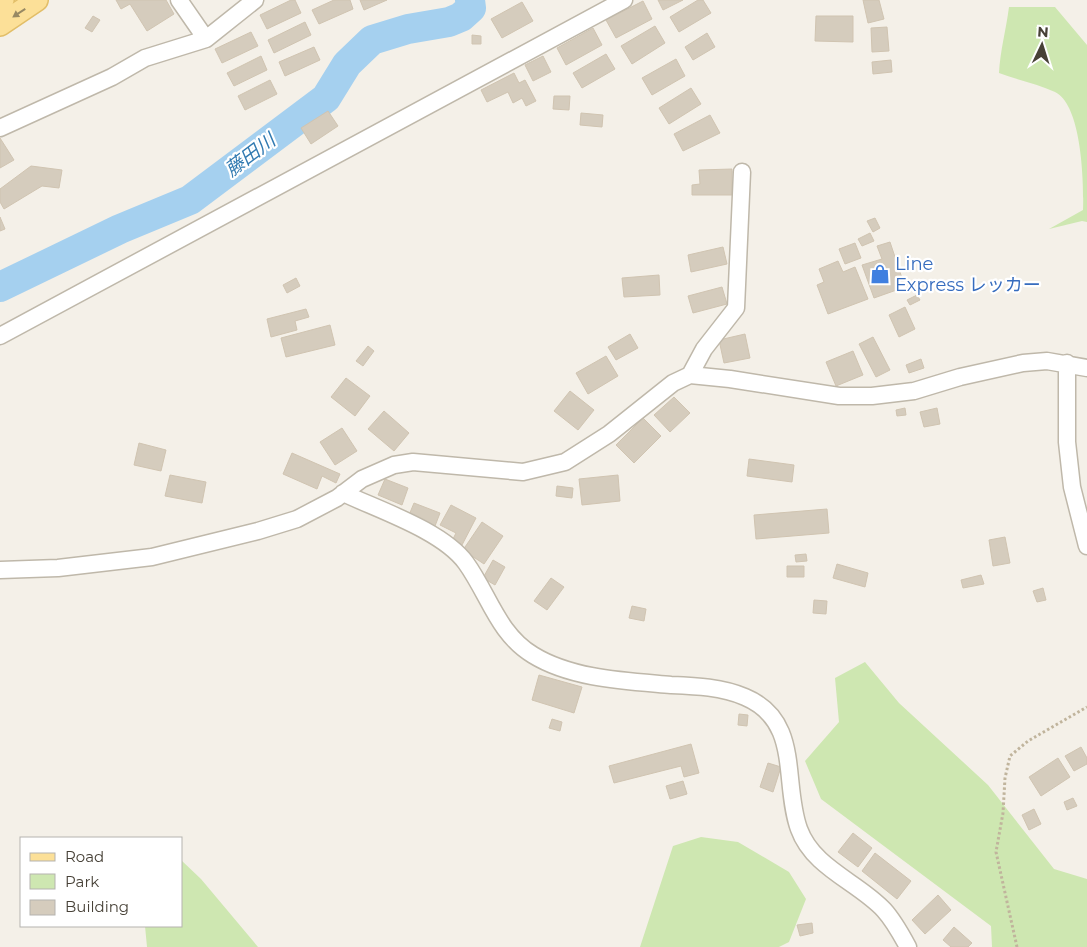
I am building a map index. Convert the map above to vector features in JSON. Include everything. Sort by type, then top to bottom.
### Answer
[{"type":"main road","points":[[0,25],[37,0]]},
{"type":"street","points":[[179,0],[206,38]]},
{"type":"street","points":[[0,128],[112,77],[145,58],[206,38],[255,0]]},
{"type":"street","points":[[0,336],[624,0]]},
{"type":"street","points":[[690,375],[704,348],[736,308],[742,172]]},
{"type":"street","points":[[0,570],[58,568],[152,557],[258,531],[297,519],[343,493],[362,479],[394,465],[413,462],[523,472],[565,462],[609,434],[673,383],[690,375],[730,379],[839,396],[872,396],[914,391],[960,377],[1023,363],[1067,363],[1087,368]]},
{"type":"street","points":[[1067,363],[1068,442],[1072,487],[1087,546]]},
{"type":"street","points":[[343,493],[402,519],[439,539],[465,562],[514,642],[534,656],[576,672],[615,679],[726,691],[746,698],[770,712],[784,734],[799,830],[808,846],[820,860],[883,910],[896,925],[908,947]]},
{"type":"path","points":[[1017,947],[996,852],[1003,813],[1005,778],[1010,756],[1024,744],[1087,707]]},
{"type":"green space","points":[[1009,7],[1055,7],[1087,45],[1087,222],[1082,221],[1049,229],[1083,210],[1080,146],[1071,112],[1064,100],[1048,89],[999,73]]},
{"type":"green space","points":[[865,662],[899,703],[988,785],[1054,869],[1087,879],[1087,947],[992,947],[991,926],[821,799],[805,761],[839,722],[835,678]]},
{"type":"green space","points":[[701,837],[738,842],[789,872],[806,899],[789,942],[779,947],[640,947],[673,846]]},
{"type":"green space","points":[[182,861],[201,879],[258,947],[147,947],[145,927],[182,927]]},
{"type":"building","points":[[116,0],[166,0],[174,14],[147,31],[130,4],[121,9]]},
{"type":"building","points":[[291,0],[295,0],[301,13],[267,29],[260,15]]},
{"type":"building","points":[[334,0],[350,0],[353,9],[319,24],[312,10]]},
{"type":"building","points":[[360,0],[387,0],[364,10]]},
{"type":"building","points":[[658,0],[683,0],[663,10]]},
{"type":"building","points":[[698,0],[703,0],[711,13],[679,32],[670,17]]},
{"type":"building","points":[[863,0],[879,0],[884,19],[868,23]]},
{"type":"building","points":[[643,1],[652,19],[616,38],[606,20]]},
{"type":"building","points":[[522,2],[533,21],[502,38],[491,19]]},
{"type":"building","points":[[93,16],[100,20],[92,32],[85,28]]},
{"type":"building","points":[[816,16],[853,16],[853,42],[815,41]]},
{"type":"building","points":[[305,22],[311,35],[274,53],[268,40]]},
{"type":"building","points":[[655,26],[665,43],[632,64],[621,46]]},
{"type":"building","points":[[887,27],[889,51],[872,52],[871,28]]},
{"type":"building","points":[[593,28],[602,45],[566,65],[557,48]]},
{"type":"building","points":[[251,32],[258,46],[222,63],[215,49]]},
{"type":"building","points":[[707,33],[715,47],[693,60],[685,47]]},
{"type":"building","points":[[472,35],[481,36],[481,44],[472,44]]},
{"type":"building","points":[[314,47],[320,60],[285,76],[279,62]]},
{"type":"building","points":[[606,54],[615,69],[582,88],[573,73]]},
{"type":"building","points":[[261,56],[267,70],[234,86],[227,73]]},
{"type":"building","points":[[543,56],[551,72],[533,81],[525,65]]},
{"type":"building","points":[[676,59],[685,76],[652,95],[642,78]]},
{"type":"building","points":[[891,60],[892,72],[873,74],[872,62]]},
{"type":"building","points":[[514,73],[519,83],[525,80],[536,101],[526,106],[522,98],[513,103],[508,92],[487,102],[481,90]]},
{"type":"building","points":[[270,80],[277,94],[245,110],[238,96]]},
{"type":"building","points":[[691,88],[701,104],[669,124],[659,108]]},
{"type":"building","points":[[554,96],[570,96],[569,110],[553,109]]},
{"type":"building","points":[[328,111],[338,126],[311,144],[301,128]]},
{"type":"building","points":[[581,113],[603,115],[602,127],[580,125]]},
{"type":"building","points":[[710,115],[720,133],[683,151],[674,134]]},
{"type":"building","points":[[0,138],[14,160],[0,168]]},
{"type":"building","points":[[31,166],[62,170],[59,188],[42,186],[4,209],[0,202],[0,189]]},
{"type":"building","points":[[732,169],[732,195],[692,195],[692,185],[700,184],[699,170]]},
{"type":"building","points":[[0,217],[5,229],[0,231]]},
{"type":"building","points":[[875,218],[880,228],[873,232],[867,221]]},
{"type":"building","points":[[870,233],[874,241],[862,246],[858,239]]},
{"type":"building","points":[[890,242],[905,287],[874,298],[862,265],[882,259],[877,246]]},
{"type":"building","points":[[855,243],[861,258],[845,264],[839,249]]},
{"type":"building","points":[[723,247],[727,264],[691,272],[688,255]]},
{"type":"building","points":[[838,261],[843,272],[855,267],[868,299],[828,314],[817,285],[824,282],[819,269]]},
{"type":"building","points":[[659,275],[660,295],[624,297],[622,278]]},
{"type":"building","points":[[296,278],[300,286],[287,293],[283,285]]},
{"type":"building","points":[[722,287],[727,304],[693,313],[688,296]]},
{"type":"building","points":[[917,295],[920,300],[910,305],[907,300]]},
{"type":"building","points":[[905,307],[915,329],[899,337],[889,315]]},
{"type":"building","points":[[306,309],[309,317],[295,321],[297,330],[271,337],[267,319]]},
{"type":"building","points":[[330,325],[335,345],[286,357],[281,338]]},
{"type":"building","points":[[630,334],[638,348],[616,360],[608,347]]},
{"type":"building","points":[[745,334],[750,358],[724,363],[719,340]]},
{"type":"building","points":[[873,337],[890,370],[876,377],[859,344]]},
{"type":"building","points":[[368,346],[374,351],[363,366],[356,361]]},
{"type":"building","points":[[853,351],[863,375],[836,386],[826,362]]},
{"type":"building","points":[[606,356],[618,376],[588,394],[576,373]]},
{"type":"building","points":[[921,359],[924,368],[909,373],[906,365]]},
{"type":"building","points":[[346,378],[370,396],[355,416],[331,397]]},
{"type":"building","points":[[570,391],[594,410],[578,430],[554,411]]},
{"type":"building","points":[[674,397],[690,413],[670,432],[654,415]]},
{"type":"building","points":[[905,408],[906,415],[897,416],[896,410]]},
{"type":"building","points":[[937,408],[940,424],[924,427],[920,412]]},
{"type":"building","points":[[384,411],[409,433],[394,451],[368,429]]},
{"type":"building","points":[[643,418],[661,436],[634,463],[616,445]]},
{"type":"building","points":[[342,428],[357,451],[335,465],[320,442]]},
{"type":"building","points":[[139,443],[166,450],[161,471],[134,465]]},
{"type":"building","points":[[292,453],[340,474],[336,483],[322,476],[317,489],[283,474]]},
{"type":"building","points":[[749,459],[794,465],[792,482],[747,476]]},
{"type":"building","points":[[170,475],[206,482],[202,503],[165,496]]},
{"type":"building","points":[[618,475],[620,501],[582,505],[579,479]]},
{"type":"building","points":[[385,479],[408,488],[402,505],[378,495]]},
{"type":"building","points":[[557,486],[573,488],[572,498],[556,496]]},
{"type":"building","points":[[414,503],[440,513],[435,526],[409,515]]},
{"type":"building","points":[[451,505],[476,518],[462,545],[452,541],[456,533],[440,525]]},
{"type":"building","points":[[827,509],[829,533],[756,539],[754,515]]},
{"type":"building","points":[[482,522],[503,536],[484,564],[463,550]]},
{"type":"building","points":[[1005,537],[1010,563],[993,566],[989,540]]},
{"type":"building","points":[[806,554],[807,561],[796,562],[795,555]]},
{"type":"building","points":[[493,560],[505,567],[495,585],[483,578]]},
{"type":"building","points":[[837,564],[868,573],[865,587],[833,578]]},
{"type":"building","points":[[787,566],[804,566],[804,577],[787,577]]},
{"type":"building","points":[[981,575],[984,584],[963,588],[961,580]]},
{"type":"building","points":[[551,578],[564,587],[547,610],[534,601]]},
{"type":"building","points":[[1043,588],[1046,600],[1037,602],[1033,591]]},
{"type":"building","points":[[814,600],[827,601],[826,614],[813,613]]},
{"type":"building","points":[[632,606],[646,609],[644,621],[629,618]]},
{"type":"building","points":[[539,675],[582,687],[574,713],[532,700]]},
{"type":"building","points":[[739,714],[748,715],[747,726],[738,725]]},
{"type":"building","points":[[552,719],[562,722],[560,731],[549,728]]},
{"type":"building","points":[[691,744],[699,773],[684,777],[681,766],[614,783],[609,766]]},
{"type":"building","points":[[1081,747],[1087,758],[1087,764],[1074,771],[1065,756]]},
{"type":"building","points":[[1058,758],[1070,777],[1041,796],[1029,777]]},
{"type":"building","points":[[768,763],[781,767],[773,792],[760,787]]},
{"type":"building","points":[[683,781],[687,794],[670,799],[666,786]]},
{"type":"building","points":[[1073,798],[1077,806],[1067,810],[1064,802]]},
{"type":"building","points":[[1034,809],[1041,824],[1029,830],[1022,815]]},
{"type":"building","points":[[853,833],[872,848],[858,867],[838,852]]},
{"type":"building","points":[[875,853],[911,881],[897,899],[862,871]]},
{"type":"building","points":[[938,895],[951,910],[925,934],[912,920]]},
{"type":"building","points":[[812,923],[813,933],[800,936],[797,925]]},
{"type":"building","points":[[954,927],[972,943],[968,947],[951,947],[943,940]]},
{"type":"waterway","name":"藤田川","points":[[0,287],[120,229],[190,200],[326,98],[347,64],[372,40],[408,29],[449,22],[461,17],[471,8],[470,0]]},
{"type":"place","name":"Line Express レッカー","points":[[880,274]]}]
